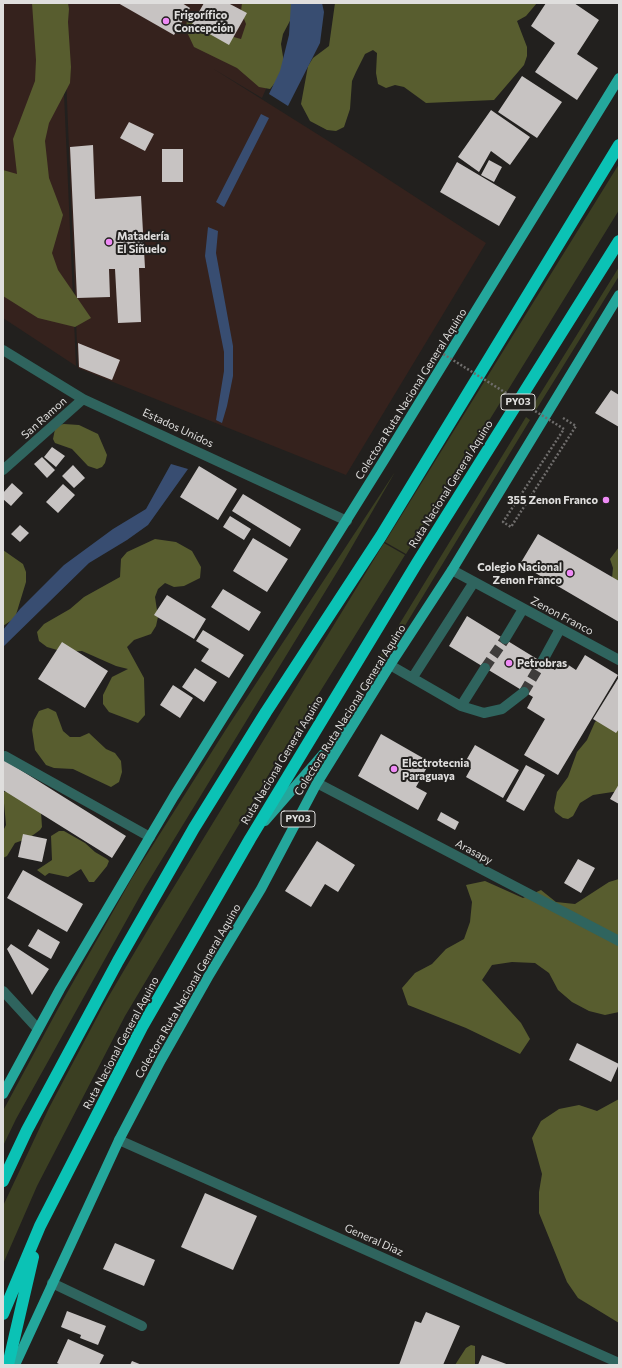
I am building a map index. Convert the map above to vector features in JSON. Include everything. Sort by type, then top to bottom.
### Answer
[{"type":"highway","points":[[3,1182],[26,1130],[114,968],[194,828],[266,712],[381,536],[619,145]]},
{"type":"highway","name":"Ruta Nacional General Aquino","points":[[3,1314],[40,1226],[142,1027],[250,839],[418,563],[619,241]]},
{"type":"highway","points":[[8,1365],[40,1226]]},
{"type":"main road","name":"Colectora Ruta Nacional General Aquino","points":[[3,1094],[38,1029],[150,837],[347,521],[619,78]]},
{"type":"main road","name":"Colectora Ruta Nacional General Aquino","points":[[15,1365],[118,1140],[208,977],[261,889],[317,784],[390,665],[452,570],[619,295]]},
{"type":"main road","points":[[250,839],[366,705]]},
{"type":"street","name":"Estados Unidos","points":[[3,350],[83,399],[347,521]]},
{"type":"street","name":"San Ramon","points":[[3,470],[83,399]]},
{"type":"street","name":"Zenon Franco","points":[[452,570],[619,660]]},
{"type":"street","points":[[413,677],[474,582]]},
{"type":"street","points":[[505,639],[523,608]]},
{"type":"street","points":[[542,662],[560,629]]},
{"type":"street","points":[[390,665],[461,706],[484,713],[502,709],[524,692]]},
{"type":"street","points":[[461,706],[485,668]]},
{"type":"street","points":[[5,756],[150,837]]},
{"type":"street","name":"Arasapy","points":[[317,784],[619,941]]},
{"type":"street","points":[[3,991],[38,1029]]},
{"type":"street","name":"General Diaz","points":[[118,1140],[612,1362]]},
{"type":"street","points":[[52,1283],[142,1326]]},
{"type":"path","points":[[440,352],[564,429],[503,522],[511,527],[576,426],[562,417]]},
{"type":"shaded area","points":[[3,3],[60,3],[76,366],[3,318]]},
{"type":"shaded area","points":[[63,3],[281,3],[277,64],[262,98],[212,68],[357,159],[486,243],[346,475],[78,368]]},
{"type":"green space","points":[[32,3],[68,3],[69,9],[68,22],[71,67],[70,83],[49,123],[45,141],[49,178],[63,215],[52,253],[58,270],[91,318],[75,327],[38,318],[3,296],[3,170],[17,174],[13,139],[35,81],[36,60]]},
{"type":"green space","points":[[242,3],[295,3],[292,17],[283,34],[281,44],[284,63],[283,73],[270,89],[259,87],[237,68],[194,47],[186,30],[187,19],[196,17],[230,36],[241,39],[246,24],[241,11]]},
{"type":"green space","points":[[335,3],[537,3],[526,16],[517,21],[527,47],[527,56],[524,65],[494,100],[426,103],[404,87],[395,85],[386,88],[378,84],[376,73],[377,53],[373,50],[365,54],[356,72],[352,81],[350,109],[344,127],[336,131],[327,130],[310,121],[301,104],[308,66],[313,58],[329,46]]},
{"type":"green space","points":[[619,164],[619,210],[495,411],[406,554],[385,542]]},
{"type":"green space","points":[[619,267],[619,276],[536,410],[532,407]]},
{"type":"green space","points":[[526,417],[530,420],[375,675],[359,697],[353,700]]},
{"type":"green space","points":[[58,425],[79,425],[98,434],[107,455],[105,463],[102,467],[97,469],[88,466],[72,449],[55,443],[53,439],[55,429]]},
{"type":"green space","points":[[395,472],[342,564],[145,887],[16,1119],[3,1146],[4,1109],[59,1007],[132,878],[230,723]]},
{"type":"green space","points":[[155,539],[176,542],[192,551],[201,567],[200,578],[184,586],[174,587],[165,583],[158,589],[155,597],[158,617],[156,626],[151,634],[134,640],[127,647],[144,678],[145,715],[138,723],[109,712],[103,704],[103,695],[112,677],[128,669],[116,666],[82,651],[64,652],[47,647],[39,641],[37,632],[44,624],[70,609],[84,597],[120,577],[121,559],[127,552]]},
{"type":"green space","points":[[384,543],[405,555],[272,769],[125,1016],[37,1186],[3,1264],[3,1206],[49,1108],[103,1006],[153,921]]},
{"type":"green space","points":[[619,547],[619,595],[612,578],[613,568],[610,559]]},
{"type":"green space","points":[[3,550],[23,564],[26,572],[26,582],[15,618],[3,626]]},
{"type":"green space","points":[[48,708],[56,712],[63,731],[70,737],[80,737],[89,733],[106,749],[115,753],[121,761],[122,772],[119,782],[111,787],[73,769],[54,768],[46,765],[35,750],[32,730],[34,720],[39,711]]},
{"type":"green space","points":[[619,716],[619,791],[593,795],[580,803],[573,816],[568,819],[563,818],[555,812],[554,808],[557,792],[568,777],[577,752],[587,740],[595,722],[599,719]]},
{"type":"green space","points":[[8,791],[41,812],[42,827],[29,838],[15,843],[7,856],[3,858],[3,831],[6,825],[3,792]]},
{"type":"green space","points":[[59,831],[64,831],[85,843],[109,861],[107,866],[94,882],[89,882],[81,869],[68,877],[49,873],[45,876],[37,870],[52,860],[51,836]]},
{"type":"green space","points":[[619,879],[619,1012],[605,1015],[589,1011],[572,1002],[558,990],[549,973],[535,963],[512,962],[492,965],[482,980],[521,1023],[530,1039],[520,1054],[466,1028],[408,1005],[402,988],[415,973],[432,964],[446,949],[464,939],[470,922],[472,902],[466,885],[485,881],[523,898],[541,890],[556,902],[575,904],[609,882]]},
{"type":"green space","points":[[619,1099],[619,1323],[578,1298],[567,1282],[539,1213],[539,1192],[542,1174],[532,1138],[541,1121],[559,1109],[579,1105],[597,1111]]},
{"type":"green space","points":[[471,1345],[475,1346],[475,1365],[455,1365],[466,1348]]},
{"type":"water","points":[[291,3],[322,3],[324,12],[320,43],[288,106],[269,94],[280,71],[289,35]]},
{"type":"water","points":[[261,114],[269,118],[224,207],[216,202]]},
{"type":"water","points":[[208,227],[218,231],[216,253],[233,346],[233,376],[222,423],[216,420],[224,371],[224,352],[205,256]]},
{"type":"water","points":[[171,464],[188,469],[148,525],[127,540],[89,563],[3,647],[3,630],[20,609],[64,565],[113,529],[146,509]]},
{"type":"building","name":"Frigorífico Concepción","points":[[118,3],[182,3],[190,8],[174,35]]},
{"type":"building","points":[[204,3],[228,3],[247,13],[229,45],[192,24]]},
{"type":"building","points":[[546,3],[574,3],[599,20],[577,54],[598,68],[577,100],[535,72],[555,43],[531,26]]},
{"type":"building","points":[[522,76],[562,102],[537,138],[498,112]]},
{"type":"building","points":[[491,110],[530,137],[510,165],[491,151],[479,172],[458,157]]},
{"type":"building","points":[[129,122],[154,134],[145,151],[120,138]]},
{"type":"building","points":[[93,145],[95,199],[141,196],[145,268],[139,268],[141,322],[118,323],[115,269],[109,269],[110,297],[77,298],[70,147]]},
{"type":"building","points":[[162,149],[183,149],[183,182],[162,182]]},
{"type":"building","points":[[489,160],[502,167],[494,182],[481,175]]},
{"type":"building","points":[[457,162],[516,197],[499,226],[440,192]]},
{"type":"building","points":[[78,343],[120,360],[112,380],[79,367]]},
{"type":"building","points":[[611,390],[619,395],[619,427],[595,413]]},
{"type":"building","points":[[52,447],[65,456],[56,467],[44,457]]},
{"type":"building","points":[[42,457],[55,470],[47,478],[34,464]]},
{"type":"building","points":[[73,465],[85,478],[74,488],[62,476]]},
{"type":"building","points":[[199,466],[237,489],[218,520],[180,497]]},
{"type":"building","points":[[12,483],[23,493],[11,506],[3,499],[3,493]]},
{"type":"building","points":[[63,484],[75,495],[58,513],[46,502]]},
{"type":"building","points":[[243,494],[301,529],[290,547],[232,511]]},
{"type":"building","points":[[230,516],[251,529],[244,540],[223,527]]},
{"type":"building","points":[[20,525],[29,533],[20,542],[11,534]]},
{"type":"building","name":"Colegio Nacional Zenon Franco","points":[[538,534],[619,581],[619,622],[520,564]]},
{"type":"building","points":[[253,538],[288,559],[267,592],[233,571]]},
{"type":"building","points":[[223,589],[261,612],[249,631],[211,607]]},
{"type":"building","points":[[167,595],[206,619],[194,639],[154,615]]},
{"type":"building","points":[[467,616],[555,670],[561,660],[576,670],[585,655],[618,675],[558,775],[524,755],[545,719],[527,708],[533,697],[449,646]]},
{"type":"building","points":[[203,630],[244,655],[229,678],[201,661],[209,649],[196,641]]},
{"type":"building","points":[[62,642],[108,671],[85,708],[38,679]]},
{"type":"building","points":[[195,668],[217,682],[204,702],[182,687]]},
{"type":"building","points":[[619,677],[619,729],[616,733],[593,719]]},
{"type":"building","points":[[173,685],[193,698],[180,718],[160,705]]},
{"type":"building","name":"Electrotecnia Paraguaya","points":[[381,734],[430,762],[416,787],[427,793],[418,810],[358,776]]},
{"type":"building","points":[[475,745],[519,770],[503,798],[466,777],[471,768],[464,764]]},
{"type":"building","points":[[3,759],[126,836],[112,858],[3,790]]},
{"type":"building","points":[[526,765],[545,775],[524,811],[506,801]]},
{"type":"building","points":[[619,784],[619,804],[610,799]]},
{"type":"building","points":[[441,812],[459,822],[455,830],[437,820]]},
{"type":"building","points":[[23,834],[47,839],[42,862],[18,857]]},
{"type":"building","points":[[317,841],[355,865],[338,892],[325,884],[311,907],[285,891]]},
{"type":"building","points":[[578,859],[595,868],[581,893],[564,883]]},
{"type":"building","points":[[23,870],[83,904],[67,932],[7,898]]},
{"type":"building","points":[[38,929],[60,942],[51,959],[28,946]]},
{"type":"building","points":[[11,944],[49,969],[32,995],[7,949]]},
{"type":"building","points":[[577,1043],[619,1064],[611,1082],[569,1060]]},
{"type":"building","points":[[205,1193],[257,1216],[233,1270],[181,1247]]},
{"type":"building","points":[[115,1243],[155,1260],[144,1286],[103,1269]]},
{"type":"building","points":[[67,1311],[106,1326],[98,1345],[80,1338],[81,1335],[61,1327]]},
{"type":"building","points":[[426,1312],[460,1326],[443,1365],[399,1365],[415,1321],[421,1323]]},
{"type":"building","points":[[68,1339],[104,1355],[99,1365],[61,1365],[57,1363]]},
{"type":"building","points":[[482,1355],[509,1365],[478,1365]]},
{"type":"building","points":[[132,1361],[142,1365],[130,1365]]},
{"type":"tunnel","points":[[485,668],[505,639]]},
{"type":"tunnel","points":[[524,692],[542,662]]},
{"type":"place","name":"Frigorífico Concepción","points":[[166,21]]},
{"type":"place","name":"Matadería El Siñuelo","points":[[109,242]]},
{"type":"place","name":"355 Zenon Franco","points":[[606,500]]},
{"type":"place","name":"Colegio Nacional Zenon Franco","points":[[570,573]]},
{"type":"place","name":"Petrobras","points":[[509,663]]},
{"type":"place","name":"Electrotecnia Paraguaya","points":[[394,769]]}]
